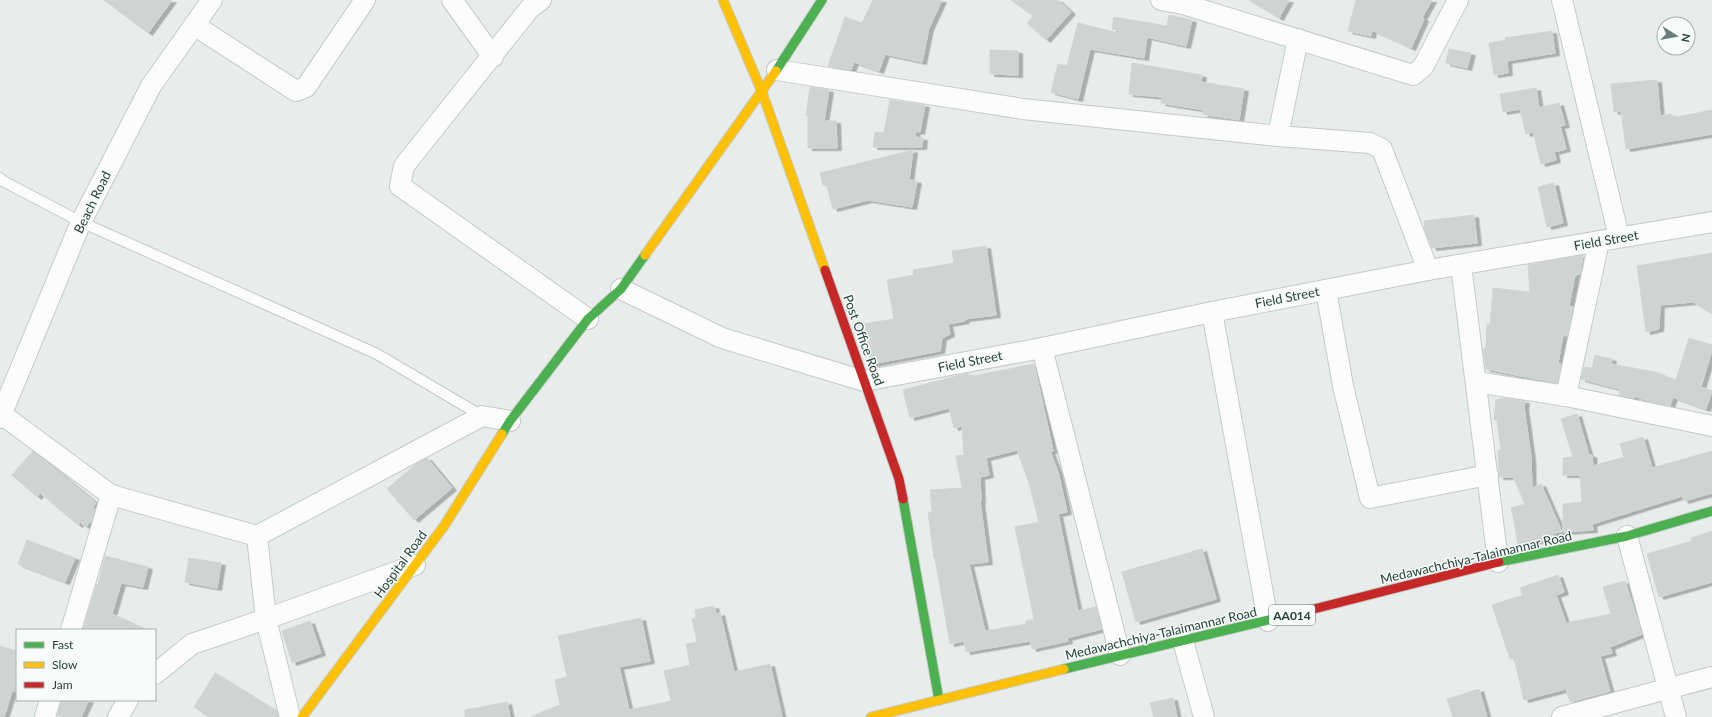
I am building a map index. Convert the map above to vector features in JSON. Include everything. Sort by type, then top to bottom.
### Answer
[{"type":"main road","name":"Post Office Road","points":[[723,0],[762,92],[899,479],[939,700]]},
{"type":"main road","name":"Hospital Road","points":[[302,717],[444,526],[510,421],[588,320],[621,289],[762,92],[822,0]]},
{"type":"main road","name":"Medawachchiya-Talaimannar Road","points":[[871,717],[1120,655],[1268,621],[1498,562],[1627,536],[1712,511]]},
{"type":"street","name":"Beach Road","points":[[1,415],[81,222],[151,86],[212,0]]},
{"type":"street","points":[[194,25],[296,91],[306,87],[365,0]]},
{"type":"street","points":[[452,0],[493,57]]},
{"type":"street","points":[[541,0],[530,8],[493,57],[404,166],[400,186],[588,320]]},
{"type":"street","points":[[1161,0],[1183,4],[1413,75],[1423,67],[1458,0]]},
{"type":"street","points":[[1562,0],[1619,237]]},
{"type":"street","points":[[1278,136],[1298,39]]},
{"type":"street","points":[[776,70],[1023,109],[1278,136],[1370,143],[1382,149],[1428,270]]},
{"type":"street","name":"Field Street","points":[[864,381],[1042,348],[1212,312],[1428,270],[1712,222]]},
{"type":"street","points":[[1566,396],[1599,241]]},
{"type":"street","points":[[1461,265],[1498,562]]},
{"type":"street","points":[[621,289],[722,338],[864,381]]},
{"type":"street","points":[[1326,290],[1343,386],[1370,498],[1488,475]]},
{"type":"street","points":[[1212,312],[1268,621]]},
{"type":"street","points":[[1042,348],[1120,655]]},
{"type":"street","points":[[1476,382],[1566,396],[1712,426]]},
{"type":"street","points":[[1,415],[111,495],[256,536],[482,416],[510,421]]},
{"type":"street","points":[[71,629],[111,495]]},
{"type":"street","points":[[256,536],[266,618],[290,717]]},
{"type":"street","points":[[1627,536],[1676,717]]},
{"type":"street","points":[[156,673],[192,644],[415,565]]},
{"type":"street","points":[[1183,641],[1204,717]]},
{"type":"street","points":[[1562,717],[1712,677]]},
{"type":"street","points":[[45,717],[50,701]]},
{"type":"street","points":[[118,717],[127,701]]},
{"type":"lane","points":[[0,178],[3,181],[81,222],[377,354],[482,416]]},
{"type":"building","points":[[104,0],[172,0],[148,33]]},
{"type":"building","points":[[873,0],[942,0],[929,28],[922,62],[885,54],[879,71],[854,62],[851,70],[828,66],[845,17],[862,23]]},
{"type":"building","points":[[1011,0],[1058,0],[1071,12],[1046,40],[1027,23],[1033,16]]},
{"type":"building","points":[[1249,0],[1289,0],[1279,18]]},
{"type":"building","points":[[1356,0],[1432,0],[1422,18],[1424,19],[1411,48],[1372,30],[1371,36],[1348,31]]},
{"type":"building","points":[[1169,15],[1192,20],[1186,46],[1147,37],[1144,58],[1090,49],[1078,99],[1051,92],[1058,64],[1067,66],[1078,23],[1118,33],[1119,30],[1112,29],[1114,17],[1167,26]]},
{"type":"building","points":[[1552,31],[1555,53],[1507,61],[1508,73],[1494,75],[1489,43],[1506,40],[1505,38]]},
{"type":"building","points":[[1449,49],[1471,53],[1467,68],[1446,63]]},
{"type":"building","points":[[990,50],[1018,51],[1018,75],[990,74]]},
{"type":"building","points":[[1132,63],[1202,75],[1201,82],[1244,89],[1239,120],[1203,114],[1204,110],[1161,103],[1162,97],[1129,94]]},
{"type":"building","points":[[1657,80],[1660,116],[1672,114],[1673,118],[1712,110],[1712,134],[1626,149],[1621,111],[1614,112],[1611,84]]},
{"type":"building","points":[[810,87],[829,90],[824,121],[836,121],[837,148],[808,148],[808,116],[806,116]]},
{"type":"building","points":[[1536,88],[1539,108],[1559,103],[1565,125],[1560,126],[1566,149],[1554,152],[1556,160],[1541,164],[1533,132],[1526,134],[1520,109],[1503,112],[1500,94]]},
{"type":"building","points":[[890,100],[925,105],[920,132],[916,131],[915,137],[923,138],[922,147],[873,147],[875,132],[884,133]]},
{"type":"building","points":[[913,150],[909,180],[917,181],[912,207],[868,200],[833,209],[827,186],[823,185],[820,173]]},
{"type":"building","points":[[1554,183],[1563,223],[1547,227],[1538,187]]},
{"type":"building","points":[[1474,215],[1477,243],[1432,248],[1425,230],[1424,221]]},
{"type":"building","points":[[986,246],[996,315],[965,319],[965,321],[948,324],[950,334],[942,338],[940,351],[872,364],[867,351],[862,324],[894,319],[887,280],[914,275],[913,270],[954,263],[952,251]]},
{"type":"building","points":[[1712,253],[1712,314],[1693,302],[1660,305],[1659,329],[1646,332],[1637,266]]},
{"type":"building","points":[[1583,255],[1580,274],[1575,275],[1569,306],[1573,307],[1567,336],[1563,335],[1558,363],[1561,364],[1557,383],[1486,369],[1483,348],[1486,349],[1487,324],[1490,324],[1493,288],[1530,292],[1528,265]]},
{"type":"building","points":[[1689,338],[1712,345],[1712,350],[1701,387],[1712,391],[1706,409],[1673,397],[1670,406],[1634,396],[1634,398],[1619,395],[1620,389],[1581,379],[1584,367],[1592,368],[1595,355],[1612,359],[1611,364],[1655,372],[1676,380]]},
{"type":"building","points":[[1034,364],[1053,451],[1050,451],[1058,472],[1067,512],[1058,514],[1078,611],[1096,607],[1102,629],[1067,638],[1068,641],[1032,649],[1030,641],[966,652],[964,641],[950,644],[934,558],[928,512],[932,512],[930,490],[962,488],[956,456],[964,455],[962,426],[954,428],[949,408],[910,418],[903,390],[968,373],[969,377]],"holes":[[[1017,450],[1029,483],[1039,522],[1015,527],[1034,619],[1026,621],[1026,624],[985,631],[969,564],[988,562],[980,501],[980,477],[989,475],[986,458]]]},
{"type":"building","points":[[1502,398],[1525,401],[1524,407],[1531,457],[1532,488],[1541,484],[1562,532],[1553,533],[1554,538],[1518,545],[1511,508],[1525,504],[1513,477],[1499,477],[1498,450],[1501,450],[1497,420],[1494,420],[1496,400]]},
{"type":"building","points":[[1577,414],[1589,455],[1592,455],[1593,466],[1624,457],[1620,444],[1643,437],[1652,468],[1712,451],[1712,493],[1684,501],[1682,496],[1592,524],[1593,530],[1563,532],[1563,504],[1582,502],[1580,475],[1563,475],[1563,458],[1573,457],[1561,419]]},
{"type":"building","points":[[33,451],[96,503],[93,507],[95,509],[92,520],[86,527],[80,522],[78,525],[40,493],[37,497],[12,475]]},
{"type":"building","points":[[427,458],[452,488],[414,520],[387,489],[416,464]]},
{"type":"building","points":[[1712,531],[1712,582],[1659,597],[1647,554],[1692,541],[1691,538]]},
{"type":"building","points":[[27,540],[75,558],[65,582],[18,564]]},
{"type":"building","points":[[1202,549],[1216,599],[1136,622],[1122,572]]},
{"type":"building","points":[[105,556],[148,567],[143,587],[121,583],[112,614],[146,629],[83,629],[97,584],[98,585]]},
{"type":"building","points":[[189,558],[221,563],[217,588],[185,582]]},
{"type":"building","points":[[1558,575],[1564,592],[1556,595],[1566,623],[1611,614],[1603,587],[1625,581],[1642,634],[1610,647],[1612,653],[1600,656],[1610,691],[1570,702],[1566,689],[1524,700],[1514,658],[1510,659],[1492,605],[1523,595],[1520,588]]},
{"type":"building","points":[[714,606],[716,614],[720,613],[734,672],[770,664],[782,717],[532,717],[560,705],[555,680],[567,677],[558,636],[641,618],[650,661],[619,667],[629,710],[671,701],[664,671],[690,665],[686,644],[697,642],[692,619],[696,618],[695,610]]},
{"type":"building","points":[[310,621],[321,653],[292,663],[282,631]]},
{"type":"building","points":[[0,646],[16,651],[16,692],[12,691],[4,717],[0,717]]},
{"type":"building","points":[[215,673],[277,712],[278,717],[209,717],[194,707]]},
{"type":"building","points":[[1479,689],[1487,717],[1453,717],[1447,699]]},
{"type":"building","points":[[1173,698],[1177,717],[1154,717],[1150,703]]},
{"type":"building","points":[[61,701],[89,701],[81,717],[61,717],[57,715]]},
{"type":"building","points":[[507,702],[510,717],[465,717],[465,710]]},
{"type":"traffic: fast","points":[[776,71],[822,0]]},
{"type":"traffic: fast","points":[[502,434],[510,421],[588,319],[621,289],[645,255]]},
{"type":"traffic: fast","points":[[903,499],[939,700]]},
{"type":"traffic: fast","points":[[1499,562],[1627,536],[1712,511]]},
{"type":"traffic: fast","points":[[1064,669],[1302,612]]},
{"type":"traffic: slow","points":[[723,0],[762,92],[825,270]]},
{"type":"traffic: slow","points":[[645,255],[776,71]]},
{"type":"traffic: slow","points":[[302,717],[444,526],[502,434]]},
{"type":"traffic: slow","points":[[871,717],[1064,669]]},
{"type":"traffic: jam","points":[[825,270],[899,479],[903,499]]},
{"type":"traffic: jam","points":[[1302,612],[1499,562]]}]
